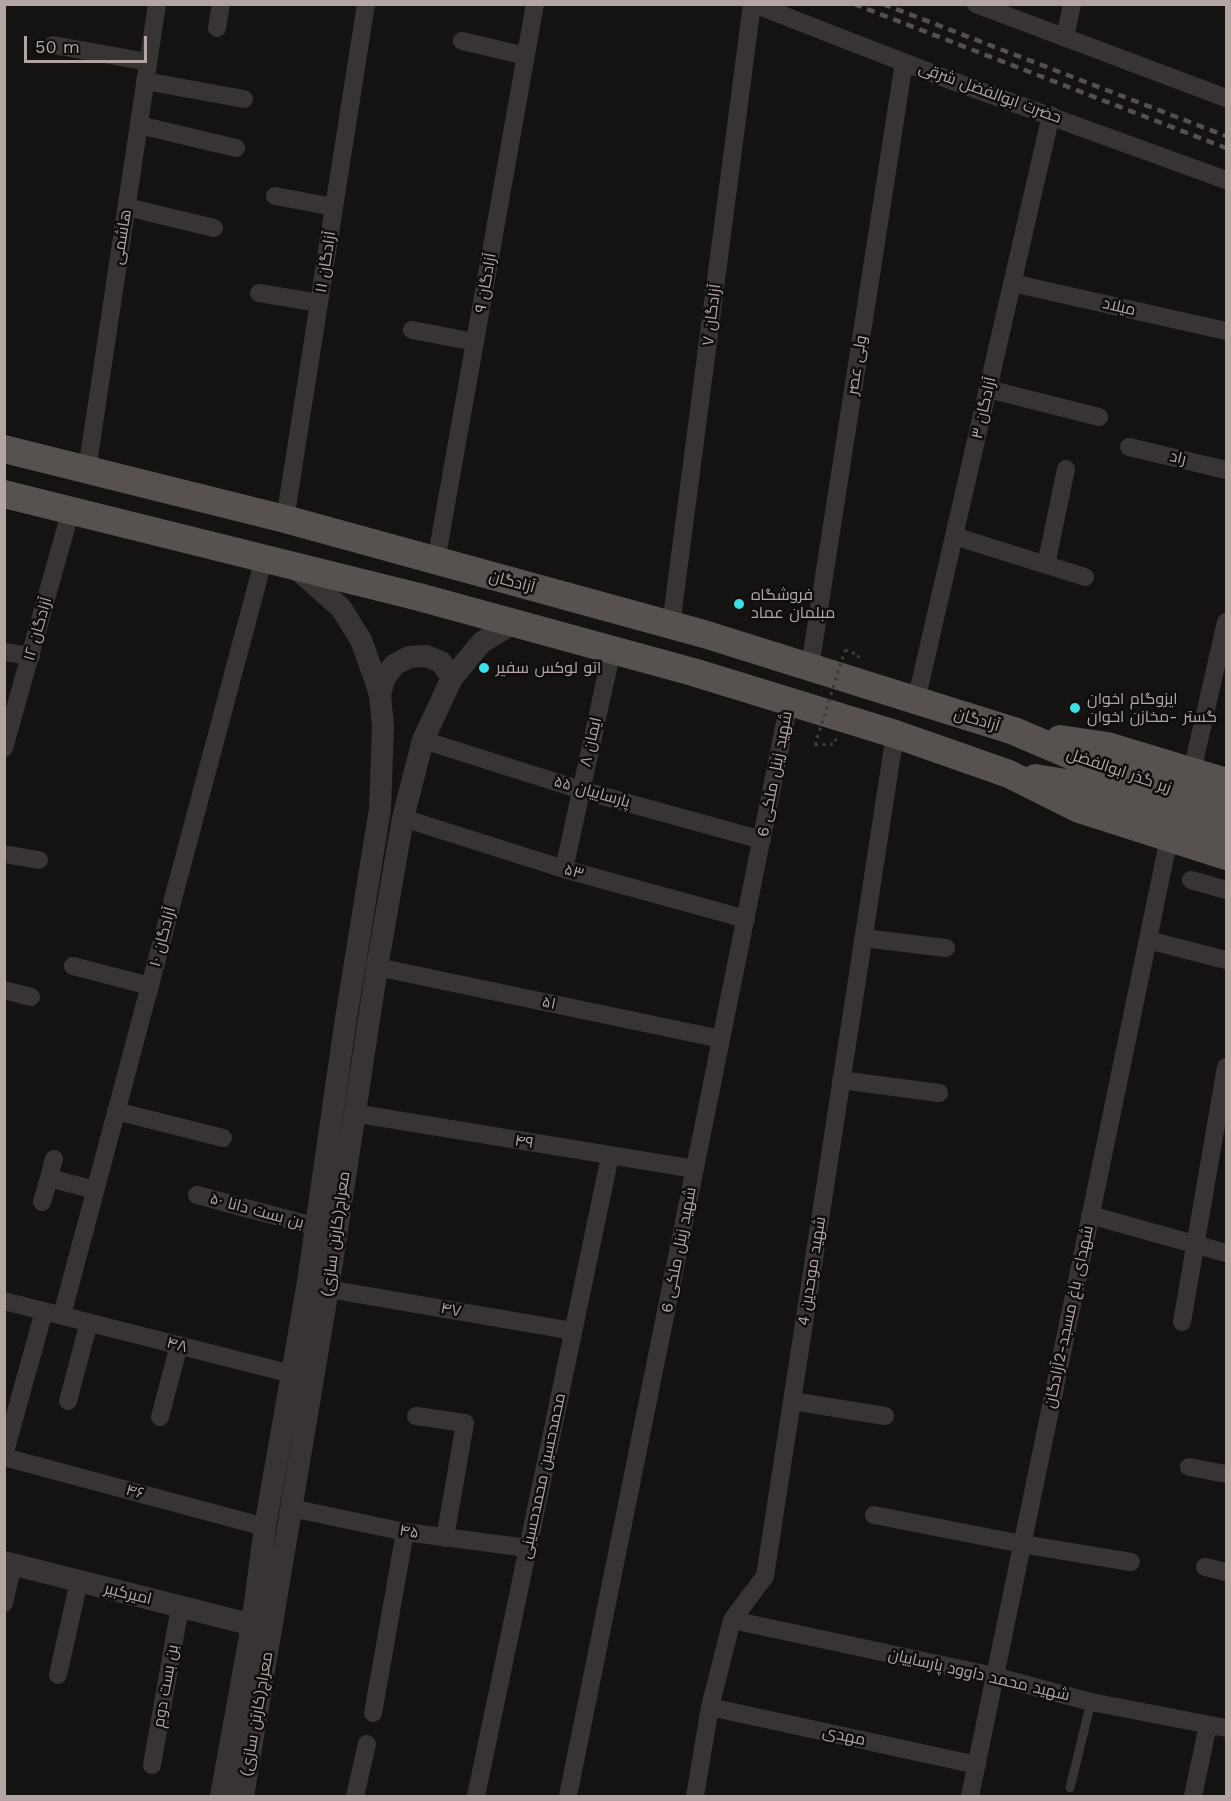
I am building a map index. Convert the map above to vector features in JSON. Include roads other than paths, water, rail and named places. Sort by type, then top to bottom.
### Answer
[{"type":"main road","name":"آزادگان","points":[[4,449],[285,519],[671,625],[1014,731]]},
{"type":"main road","points":[[4,494],[264,558],[693,672],[895,734],[1009,774],[1079,809],[1169,838],[1225,848]]},
{"type":"main road","points":[[1014,731],[1107,746],[1227,782]]},
{"type":"main road","name":"زیر گذر ابوالفضل","points":[[1014,731],[1082,760],[1227,807]]},
{"type":"main road","name":"زیر گذر ابوالفضل","points":[[1009,774],[1078,785],[1225,848]]},
{"type":"street","name":"هاشمی","points":[[87,470],[157,4]]},
{"type":"street","points":[[217,28],[221,4]]},
{"type":"street","name":"۱۱ آزادگان","points":[[285,519],[366,4]]},
{"type":"street","name":"۹ آزادگان","points":[[436,561],[535,4]]},
{"type":"street","name":"حضرت ابوالفضل شرقی","points":[[753,4],[904,62],[1227,180]]},
{"type":"street","name":"۷ آزادگان","points":[[671,625],[753,4]]},
{"type":"street","points":[[976,4],[1227,98]]},
{"type":"street","points":[[1065,38],[1072,4]]},
{"type":"street","points":[[462,41],[526,56]]},
{"type":"street","points":[[53,45],[148,62]]},
{"type":"street","name":"ولی عصر","points":[[810,667],[904,62]]},
{"type":"street","points":[[145,81],[244,99]]},
{"type":"street","name":"۳ آزادگان","points":[[916,701],[1051,115]]},
{"type":"street","points":[[139,125],[236,148]]},
{"type":"street","points":[[275,196],[334,207]]},
{"type":"street","points":[[127,207],[214,228]]},
{"type":"street","name":"میلاد","points":[[1012,283],[1227,331]]},
{"type":"street","points":[[259,293],[319,303]]},
{"type":"street","points":[[412,330],[475,342]]},
{"type":"street","points":[[988,389],[1099,417]]},
{"type":"street","name":"راد","points":[[1129,447],[1227,470]]},
{"type":"street","points":[[1046,565],[1065,469]]},
{"type":"street","name":"۱۲ آزادگان","points":[[4,748],[71,510]]},
{"type":"street","points":[[954,536],[1085,577]]},
{"type":"street","name":"۱۰ آزادگان","points":[[62,1315],[264,558]]},
{"type":"street","name":"معراج(کارتن سازی)","points":[[243,1797],[262,1627],[265,1527],[317,1227],[346,1018],[380,810],[383,726],[380,695],[361,640],[341,608],[294,566]]},
{"type":"street","points":[[1192,771],[1218,696],[1227,622]]},
{"type":"street","name":"معراج(کارتن سازی)","points":[[221,1797],[291,1508],[328,1289],[353,1113],[403,818],[423,740],[452,678],[482,642],[514,623]]},
{"type":"street","name":"۸ ایمان","points":[[564,869],[612,651]]},
{"type":"street","points":[[4,652],[31,656]]},
{"type":"street","points":[[380,695],[384,679],[394,665],[409,657],[426,656],[441,662],[452,678]]},
{"type":"street","name":"6 شهید زینل ملکی","points":[[568,1797],[789,703]]},
{"type":"street","name":"4 شهید موحدین","points":[[695,1797],[710,1707],[732,1620],[765,1576],[895,734]]},
{"type":"street","name":"پارساییان ۵۵","points":[[423,740],[580,790],[762,840]]},
{"type":"street","name":"۵۳","points":[[403,818],[564,869],[746,919]]},
{"type":"street","name":"شهدای‌ باغ مسجد-2آزادگان","points":[[970,1797],[1169,838]]},
{"type":"street","points":[[1191,880],[1220,888],[1225,848]]},
{"type":"street","points":[[4,854],[39,860]]},
{"type":"street","points":[[863,938],[946,948]]},
{"type":"street","points":[[1148,940],[1227,960]]},
{"type":"street","points":[[73,966],[150,986]]},
{"type":"street","name":"۵۱","points":[[377,967],[721,1039]]},
{"type":"street","points":[[4,990],[31,997]]},
{"type":"street","points":[[1182,1322],[1224,1101],[1227,1066]]},
{"type":"street","points":[[841,1080],[939,1093]]},
{"type":"street","points":[[116,1111],[223,1138]]},
{"type":"street","name":"۴۹","points":[[353,1113],[695,1169]]},
{"type":"street","name":"محمدحسین محمدحسینی","points":[[476,1797],[610,1156]]},
{"type":"street","points":[[42,1202],[54,1159]]},
{"type":"street","points":[[49,1178],[95,1190]]},
{"type":"street","name":"بن بست دانا ۵۰","points":[[197,1195],[317,1227]]},
{"type":"street","points":[[1090,1215],[1227,1253]]},
{"type":"street","name":"۴۷","points":[[328,1289],[573,1331]]},
{"type":"street","name":"۴۸","points":[[4,1301],[292,1374]]},
{"type":"street","points":[[4,1456],[44,1311]]},
{"type":"street","points":[[68,1401],[89,1322]]},
{"type":"street","points":[[160,1417],[179,1345]]},
{"type":"street","points":[[792,1401],[885,1416]]},
{"type":"street","points":[[416,1416],[465,1423],[445,1538]]},
{"type":"street","name":"۴۶","points":[[4,1456],[265,1527]]},
{"type":"street","points":[[1189,1467],[1227,1474]]},
{"type":"street","name":"۴۵","points":[[291,1508],[405,1532],[528,1548]]},
{"type":"street","points":[[874,1515],[1022,1545],[1131,1562]]},
{"type":"street","points":[[373,1713],[405,1532]]},
{"type":"street","points":[[4,1603],[9,1563]]},
{"type":"street","name":"امیرکبیر","points":[[9,1563],[262,1627]]},
{"type":"street","points":[[1205,1567],[1227,1572]]},
{"type":"street","points":[[58,1675],[79,1581]]},
{"type":"street","name":"بن بست دوم","points":[[152,1765],[180,1607]]},
{"type":"street","name":"شهید محمد داوود پارساییان","points":[[732,1620],[994,1676],[1091,1702],[1227,1728]]},
{"type":"street","name":"مهدی","points":[[710,1707],[977,1766]]},
{"type":"street","points":[[1193,1796],[1208,1725]]},
{"type":"street","points":[[356,1797],[367,1744]]},
{"type":"lane","points":[[1070,1788],[1091,1702]]},
{"type":"railway","points":[[854,4],[1226,148]]},
{"type":"railway","points":[[883,4],[1226,136]]},
{"type":"place","name":"فروشگاه مبلمان عماد","points":[[739,604]]},
{"type":"place","name":"اتو لوکس سفیر","points":[[484,668]]},
{"type":"place","name":"ایزوگام اخوان گستر -مخازن اخوان","points":[[1075,708]]}]
